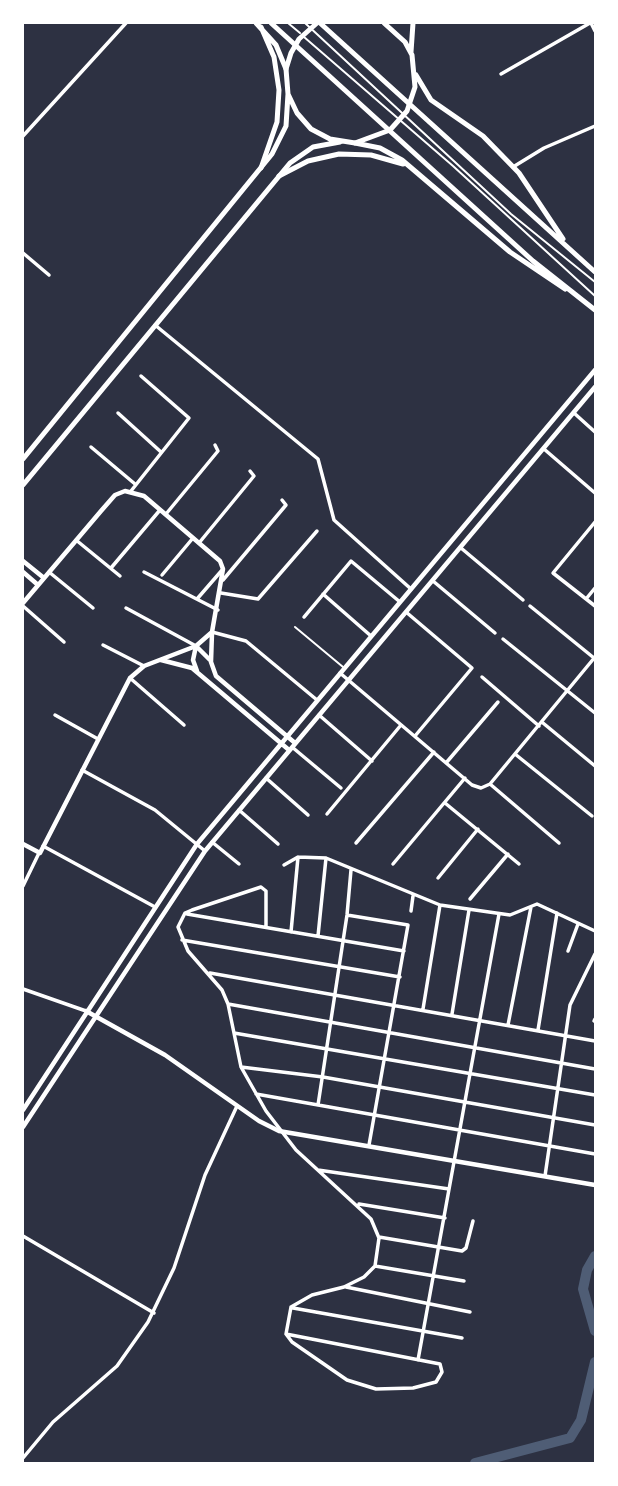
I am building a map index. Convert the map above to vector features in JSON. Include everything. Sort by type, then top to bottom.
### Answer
[{"type":"main road","points":[[271,23],[533,261],[595,310]]},
{"type":"main road","points":[[286,69],[299,39],[319,23],[595,272]]},
{"type":"main road","points":[[384,23],[405,42],[412,55]]},
{"type":"main road","points":[[413,23],[412,55],[416,75],[431,100],[482,135],[513,167],[533,191],[566,245]]},
{"type":"main road","points":[[23,459],[261,169],[282,137],[288,112],[286,69],[280,50],[259,25]]},
{"type":"main road","points":[[259,25],[274,57],[279,90],[276,130],[261,169]]},
{"type":"main road","points":[[355,143],[379,136],[399,121],[412,100],[416,75]]},
{"type":"main road","points":[[288,94],[297,113],[311,129],[340,142]]},
{"type":"main road","points":[[23,485],[279,176],[301,153],[321,145],[355,143],[389,152],[412,168],[517,258],[586,302]]},
{"type":"main road","points":[[279,176],[308,161],[339,154],[372,155],[412,168]]},
{"type":"street","points":[[23,136],[126,23]]},
{"type":"street","points":[[501,74],[590,23],[595,31]]},
{"type":"street","points":[[513,167],[544,148],[595,126]]},
{"type":"street","points":[[23,253],[49,275]]},
{"type":"street","points":[[155,325],[318,459],[334,520],[411,589]]},
{"type":"street","points":[[23,1110],[197,844],[595,370]]},
{"type":"street","points":[[131,491],[188,421],[188,416],[141,376]]},
{"type":"street","points":[[23,1127],[205,851],[595,387]]},
{"type":"street","points":[[118,413],[162,452]]},
{"type":"street","points":[[574,413],[595,432]]},
{"type":"street","points":[[165,514],[218,452],[215,445]]},
{"type":"street","points":[[91,447],[135,485]]},
{"type":"street","points":[[544,449],[595,493]]},
{"type":"street","points":[[199,542],[254,476],[250,471]]},
{"type":"street","points":[[64,642],[23,604],[115,495],[131,491],[144,496],[220,561],[223,580],[212,632],[211,663]]},
{"type":"street","points":[[223,580],[286,505],[282,500]]},
{"type":"street","points":[[111,569],[160,510]]},
{"type":"street","points":[[595,522],[553,573],[595,606]]},
{"type":"street","points":[[221,593],[258,599],[317,531]]},
{"type":"street","points":[[162,575],[193,538]]},
{"type":"street","points":[[76,540],[120,576]]},
{"type":"street","points":[[461,548],[523,600]]},
{"type":"street","points":[[23,561],[44,578]]},
{"type":"street","points":[[304,617],[351,561],[411,607]]},
{"type":"street","points":[[197,599],[223,569]]},
{"type":"street","points":[[23,572],[38,584]]},
{"type":"street","points":[[49,572],[93,608]]},
{"type":"street","points":[[144,572],[218,610]]},
{"type":"street","points":[[433,581],[495,633]]},
{"type":"street","points":[[586,599],[595,588]]},
{"type":"street","points":[[323,594],[371,636]]},
{"type":"street","points":[[342,670],[349,680],[401,725],[465,779],[481,788],[490,784],[595,658],[530,606]]},
{"type":"street","points":[[126,608],[196,646],[211,663],[219,680],[287,736],[292,746],[341,788]]},
{"type":"street","points":[[407,612],[472,668],[415,736]]},
{"type":"street","points":[[23,886],[130,678],[144,666],[196,646],[212,632]]},
{"type":"street","points":[[212,632],[246,641],[317,700]]},
{"type":"street","points":[[503,639],[595,713]]},
{"type":"street","points":[[103,645],[144,666]]},
{"type":"street","points":[[196,646],[193,660],[198,673]]},
{"type":"street","points":[[160,660],[181,663],[198,673],[281,743],[292,746]]},
{"type":"street","points":[[482,677],[595,766]]},
{"type":"street","points":[[130,678],[184,725]]},
{"type":"street","points":[[446,763],[498,702]]},
{"type":"street","points":[[55,715],[98,739]]},
{"type":"street","points":[[319,715],[372,761]]},
{"type":"street","points":[[327,814],[401,725]]},
{"type":"street","points":[[356,844],[434,752]]},
{"type":"street","points":[[516,754],[592,816]]},
{"type":"street","points":[[82,771],[155,810],[205,851]]},
{"type":"street","points":[[265,778],[308,815]]},
{"type":"street","points":[[393,864],[465,779]]},
{"type":"street","points":[[490,784],[559,843]]},
{"type":"street","points":[[445,803],[519,863]]},
{"type":"street","points":[[239,810],[278,844]]},
{"type":"street","points":[[438,878],[478,830]]},
{"type":"street","points":[[212,842],[239,864]]},
{"type":"street","points":[[23,844],[40,853]]},
{"type":"street","points":[[43,846],[155,907]]},
{"type":"street","points":[[470,899],[508,854]]},
{"type":"street","points":[[291,932],[298,857]]},
{"type":"street","points":[[284,865],[298,857],[326,858],[440,905],[514,915],[542,905],[595,932]]},
{"type":"street","points":[[318,936],[326,858]]},
{"type":"street","points":[[318,1105],[344,940],[351,870]]},
{"type":"street","points":[[266,927],[266,891],[261,887],[185,914],[178,927],[188,951],[208,973],[228,1004],[241,1067],[279,1131],[316,1170],[357,1204],[371,1219],[379,1237],[375,1266],[364,1278],[344,1287],[312,1295],[291,1307],[286,1334]]},
{"type":"street","points":[[411,911],[413,896]]},
{"type":"street","points":[[423,1009],[440,905]]},
{"type":"street","points":[[508,1026],[531,907]]},
{"type":"street","points":[[452,1014],[469,910]]},
{"type":"street","points":[[538,1030],[557,913]]},
{"type":"street","points":[[185,914],[404,951]]},
{"type":"street","points":[[418,1360],[499,914]]},
{"type":"street","points":[[347,915],[408,925],[369,1145]]},
{"type":"street","points":[[568,951],[578,924]]},
{"type":"street","points":[[182,940],[400,977]]},
{"type":"street","points":[[545,1176],[556,1089],[572,1000],[595,954]]},
{"type":"street","points":[[208,973],[595,1041]]},
{"type":"street","points":[[23,989],[86,1011],[174,1061],[237,1106],[279,1131],[595,1185]]},
{"type":"street","points":[[228,1004],[595,1069]]},
{"type":"street","points":[[234,1033],[384,1061],[595,1095]]},
{"type":"street","points":[[241,1067],[323,1077],[595,1125]]},
{"type":"street","points":[[256,1094],[595,1154]]},
{"type":"street","points":[[23,1458],[53,1422],[117,1366],[154,1313],[174,1268],[205,1175],[237,1106]]},
{"type":"street","points":[[316,1170],[450,1190]]},
{"type":"street","points":[[357,1204],[445,1219]]},
{"type":"street","points":[[379,1237],[462,1251],[466,1248],[473,1221]]},
{"type":"street","points":[[23,1236],[154,1313]]},
{"type":"street","points":[[375,1266],[464,1281]]},
{"type":"street","points":[[344,1287],[470,1312]]},
{"type":"street","points":[[291,1307],[462,1338]]},
{"type":"street","points":[[286,1334],[440,1364],[442,1375],[433,1383],[413,1388],[376,1389],[347,1380],[304,1353],[286,1334]]},
{"type":"lane","points":[[288,23],[536,236],[595,282]]},
{"type":"lane","points":[[305,23],[595,296]]},
{"type":"lane","points":[[295,628],[342,670]]},
{"type":"waterway","points":[[595,1256],[587,1270],[583,1289],[595,1331]]},
{"type":"waterway","points":[[475,1463],[570,1438],[581,1420],[595,1362]]}]
